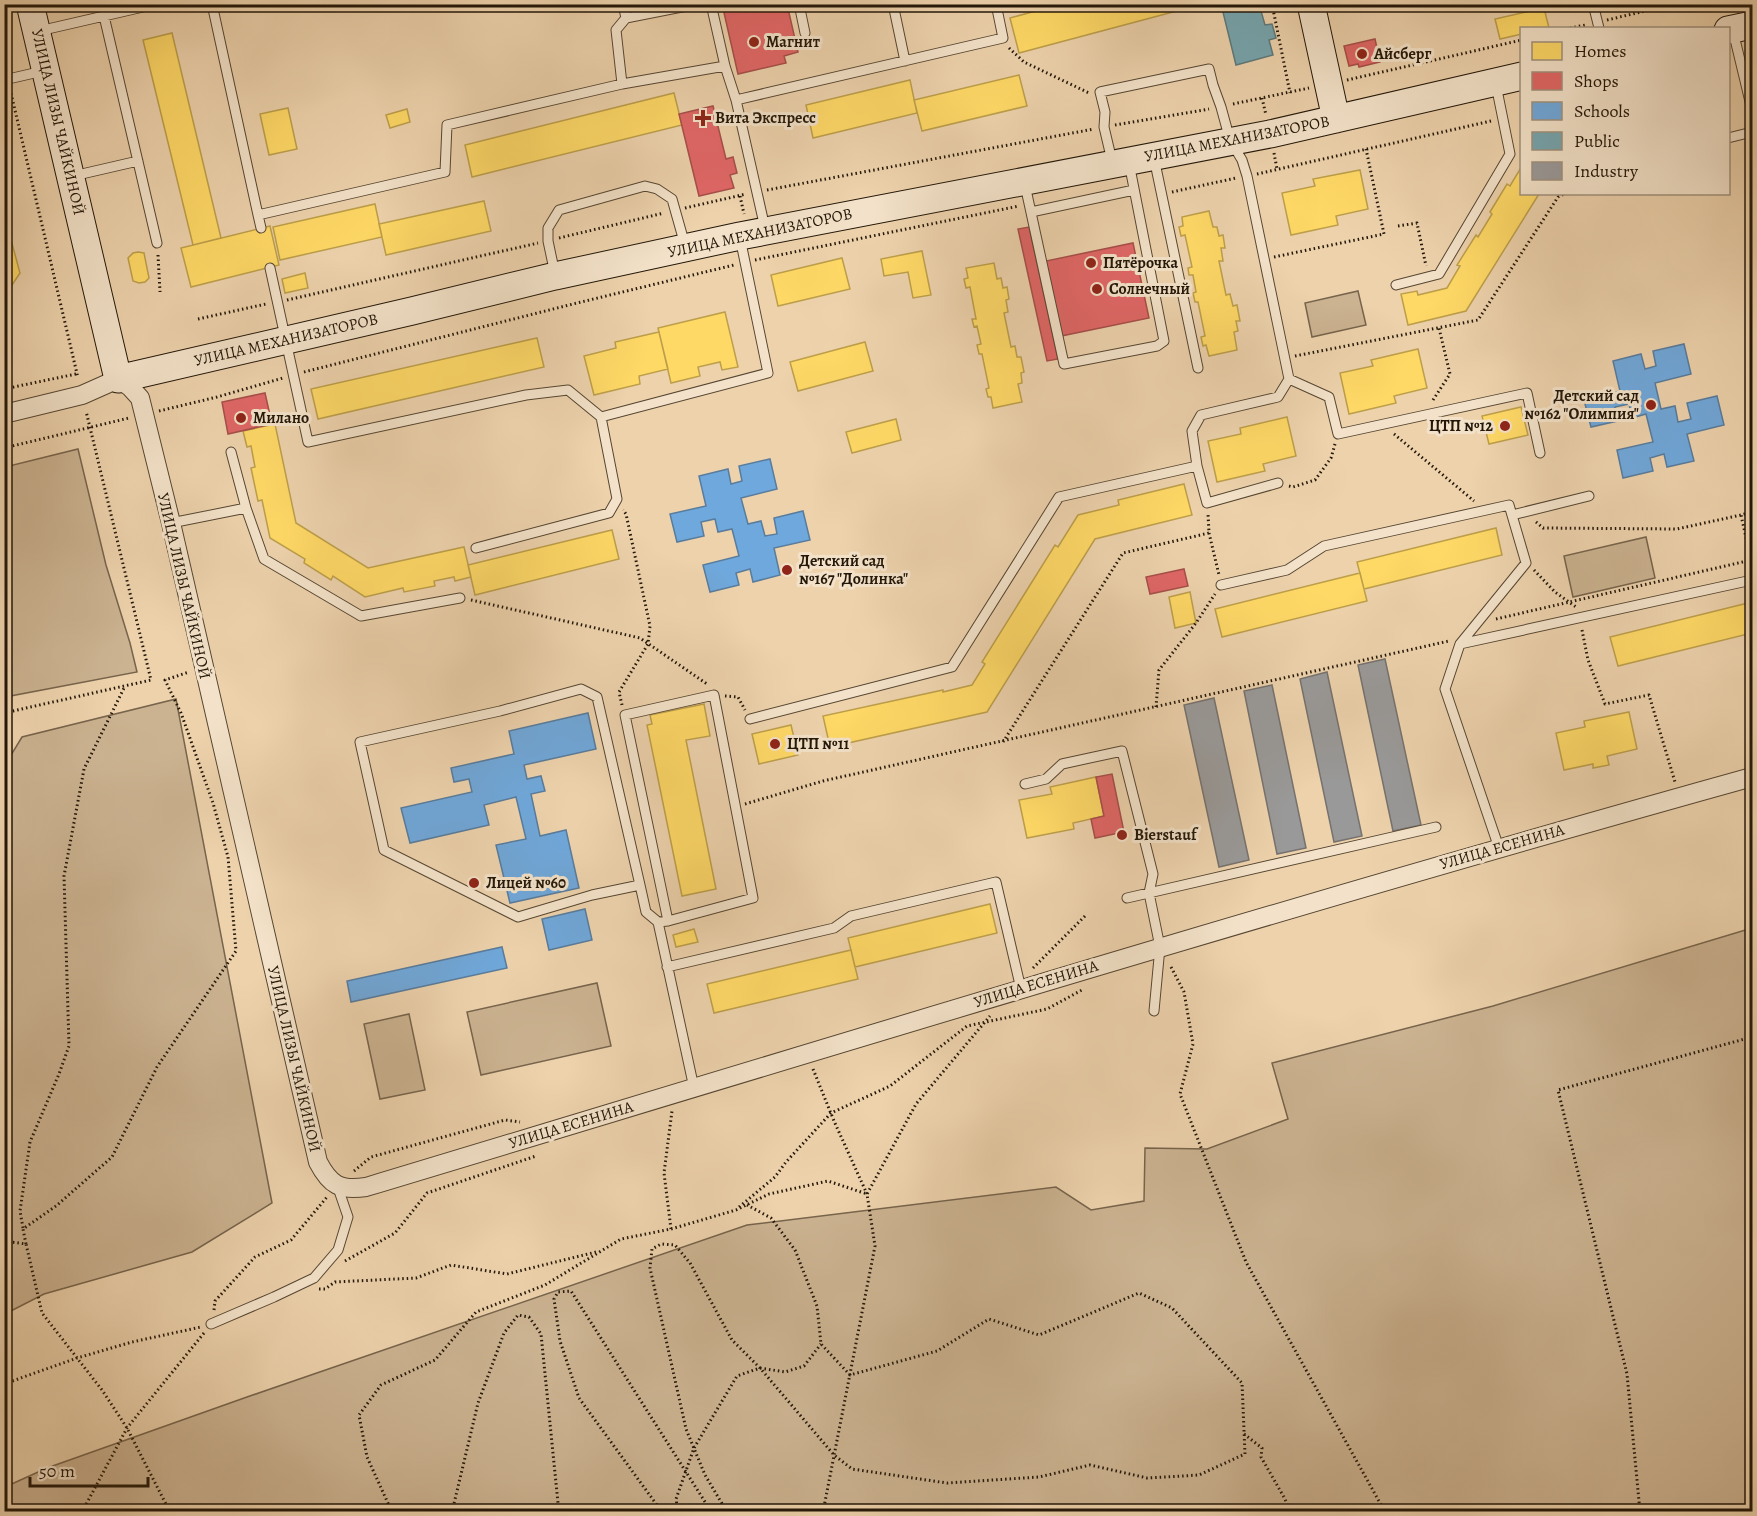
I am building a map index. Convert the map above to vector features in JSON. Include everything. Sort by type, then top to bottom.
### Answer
[{"type":"main road","name":"УЛИЦА ЛИЗЫ ЧАЙКИНОЙ","points":[[30,4],[118,379]]},
{"type":"main road","points":[[1311,4],[1335,119]]},
{"type":"main road","name":"УЛИЦА МЕХАНИЗАТОРОВ","points":[[118,379],[555,276],[753,233],[1028,199],[1131,160],[1270,134],[1509,79]]},
{"type":"street","name":"УЛИЦА МЕХАНИЗАТОРОВ","points":[[4,414],[82,394],[118,379]]},
{"type":"street","name":"УЛИЦА ЛИЗЫ ЧАЙКИНОЙ","points":[[118,379],[140,398],[171,523],[312,1140],[318,1162],[331,1180]]},
{"type":"street","name":"УЛИЦА ЕСЕНИНА","points":[[331,1180],[351,1190],[366,1187],[807,1054],[1016,988],[1752,777]]},
{"type":"lane","points":[[36,31],[156,4]]},
{"type":"lane","points":[[212,4],[261,228]]},
{"type":"lane","points":[[623,4],[626,18]]},
{"type":"lane","points":[[622,84],[616,30],[626,18],[697,4]]},
{"type":"lane","points":[[602,417],[768,373],[745,262],[753,233],[756,192],[736,100],[725,66],[711,4]]},
{"type":"lane","points":[[799,4],[805,33]]},
{"type":"lane","points":[[893,4],[905,61]]},
{"type":"lane","points":[[736,100],[1003,38],[996,4]]},
{"type":"lane","points":[[1593,4],[1598,25]]},
{"type":"lane","points":[[105,16],[157,243]]},
{"type":"lane","points":[[1738,28],[1752,110]]},
{"type":"lane","points":[[258,215],[445,172],[447,125],[622,84],[725,66]]},
{"type":"lane","points":[[1198,368],[1162,195],[1104,127],[1105,112],[1100,92],[1209,69],[1230,140],[1242,160],[1247,176],[1289,379],[1278,397],[1201,415],[1192,431],[1197,466],[1207,503],[1278,483]]},
{"type":"lane","points":[[6,80],[46,70]]},
{"type":"lane","points":[[1396,285],[1440,274],[1510,154],[1509,79]]},
{"type":"lane","points":[[1730,138],[1752,132]]},
{"type":"lane","points":[[1131,160],[1134,190],[1164,341],[1157,346],[1064,364],[1028,199],[1134,190]]},
{"type":"lane","points":[[70,177],[138,161]]},
{"type":"lane","points":[[555,276],[548,241],[548,228],[559,210],[645,186],[657,189],[672,199],[686,248]]},
{"type":"lane","points":[[270,268],[308,442],[526,395],[568,390],[602,417],[617,499],[609,513],[476,548]]},
{"type":"lane","points":[[1289,379],[1329,397],[1338,434],[1527,393],[1540,453]]},
{"type":"lane","points":[[231,452],[246,508],[264,559],[361,616],[460,598]]},
{"type":"lane","points":[[750,719],[952,667],[1059,497],[1197,466]]},
{"type":"lane","points":[[1512,515],[1589,496]]},
{"type":"lane","points":[[1221,585],[1287,570],[1324,546],[1509,505],[1526,563],[1460,644],[1445,689],[1499,848]]},
{"type":"lane","points":[[171,523],[246,508]]},
{"type":"lane","points":[[1460,644],[1752,580]]},
{"type":"lane","points":[[640,885],[592,895],[518,917],[384,850],[360,742],[500,711],[581,688],[597,697],[640,885],[646,912],[663,921],[753,898],[714,695],[625,715],[663,921],[667,967],[694,1088]]},
{"type":"lane","points":[[1025,784],[1046,779],[1062,764],[1122,752],[1153,874],[1149,893],[1160,947],[1154,1011]]},
{"type":"lane","points":[[1127,898],[1436,827]]},
{"type":"lane","points":[[667,967],[834,928],[851,916],[996,882],[1016,988]]},
{"type":"lane","points":[[211,1324],[314,1278],[338,1250],[348,1217],[331,1180]]},
{"type":"path","points":[[1272,4],[1290,93]]},
{"type":"path","points":[[1581,27],[1598,25],[1675,4]]},
{"type":"path","points":[[998,39],[1024,62],[1102,100]]},
{"type":"path","points":[[198,320],[756,192],[1221,107],[1520,40]]},
{"type":"path","points":[[4,714],[151,680],[6,80]]},
{"type":"path","points":[[1162,195],[1491,121]]},
{"type":"path","points":[[1273,257],[1384,234],[1366,149]]},
{"type":"path","points":[[1294,356],[1478,320],[1558,197],[1562,195]]},
{"type":"path","points":[[4,448],[217,397],[294,375],[745,262],[1028,199]]},
{"type":"path","points":[[1398,226],[1417,223],[1429,277]]},
{"type":"path","points":[[157,243],[160,292]]},
{"type":"path","points":[[1423,414],[1450,374],[1439,328]]},
{"type":"path","points":[[4,389],[77,374]]},
{"type":"path","points":[[1382,424],[1485,510]]},
{"type":"path","points":[[1278,483],[1293,487],[1315,480],[1331,458],[1338,434]]},
{"type":"path","points":[[617,499],[626,514],[650,626],[648,644],[619,692],[625,715]]},
{"type":"path","points":[[1155,707],[1159,670],[1196,623],[1221,585],[1209,533],[1207,503]]},
{"type":"path","points":[[1524,513],[1544,528],[1677,529],[1752,512]]},
{"type":"path","points":[[736,807],[823,781],[1456,639],[1466,626],[1751,560],[1741,515]]},
{"type":"path","points":[[1003,742],[1123,553],[1209,533]]},
{"type":"path","points":[[460,598],[640,638],[706,683],[714,695],[738,698],[750,719]]},
{"type":"path","points":[[1588,660],[1605,704],[1649,695],[1676,786]]},
{"type":"path","points":[[23,1229],[56,1206],[112,1157],[157,1067],[236,951],[228,857],[213,803],[181,712],[165,680],[203,668]]},
{"type":"path","points":[[125,686],[84,769],[64,876],[69,1046],[30,1142],[21,1211],[42,1313],[102,1390],[127,1428],[170,1512]]},
{"type":"path","points":[[867,1194],[916,1104],[984,1023],[1087,914]]},
{"type":"path","points":[[1160,947],[1184,992],[1192,1044],[1180,1094],[1246,1262],[1385,1512]]},
{"type":"path","points":[[736,1210],[775,1176],[831,1113],[890,1086],[967,1026],[1047,1009],[1085,988]]},
{"type":"path","points":[[1640,1512],[1627,1374],[1558,1090],[1752,1037]]},
{"type":"path","points":[[807,1054],[867,1194],[875,1246],[823,1512]]},
{"type":"path","points":[[671,1229],[664,1173],[674,1094]]},
{"type":"path","points":[[82,1512],[127,1428],[211,1324],[215,1301],[255,1257],[291,1240],[331,1180],[371,1157],[505,1120],[525,1123]]},
{"type":"path","points":[[345,1261],[395,1233],[427,1193],[536,1156]]},
{"type":"path","points":[[392,1512],[367,1457],[359,1415],[381,1385],[435,1360],[476,1312],[546,1285],[621,1239],[671,1229],[736,1210],[769,1194],[828,1181],[867,1194]]},
{"type":"path","points":[[747,1205],[771,1218],[795,1250],[817,1306],[821,1344],[850,1375]]},
{"type":"path","points":[[4,1241],[26,1244]]},
{"type":"path","points":[[723,1512],[724,1507],[705,1475],[686,1429],[650,1268],[652,1249],[661,1244],[675,1245],[690,1263],[732,1340],[760,1368],[834,1455],[852,1468],[947,1483],[1039,1476],[1090,1465],[1147,1478],[1199,1475],[1245,1454],[1242,1383],[1172,1308],[1138,1293],[1040,1335],[989,1319],[937,1351],[850,1375]]},
{"type":"path","points":[[288,1291],[325,1289],[335,1282],[416,1278],[451,1265],[507,1274],[602,1251]]},
{"type":"path","points":[[662,1512],[579,1398],[560,1341],[554,1299],[558,1292],[571,1291],[707,1505],[714,1512]]},
{"type":"path","points":[[452,1512],[478,1403],[504,1333],[518,1315],[530,1317],[541,1334],[558,1503],[562,1512]]},
{"type":"path","points":[[4,1384],[77,1358],[132,1342],[211,1324]]},
{"type":"path","points":[[678,1512],[675,1499],[694,1448],[737,1376],[760,1368],[785,1372],[804,1366],[821,1344]]},
{"type":"path","points":[[1244,1434],[1262,1448],[1261,1457],[1290,1512]]},
{"type":"shaded area","points":[[1358,291],[1366,325],[1312,337],[1305,303]]},
{"type":"shaded area","points":[[78,449],[106,565],[137,672],[5,697],[5,467]]},
{"type":"shaded area","points":[[1646,537],[1655,578],[1573,597],[1564,556]]},
{"type":"shaded area","points":[[176,699],[272,1203],[192,1252],[44,1294],[5,1314],[5,765],[22,737]]},
{"type":"shaded area","points":[[1752,928],[1752,1511],[5,1511],[5,1487],[47,1468],[747,1225],[1056,1187],[1091,1210],[1144,1201],[1145,1148],[1207,1149],[1288,1119],[1272,1063],[1493,1006]]},
{"type":"shaded area","points":[[597,983],[611,1046],[481,1075],[467,1012]]},
{"type":"shaded area","points":[[409,1014],[425,1090],[380,1099],[364,1024]]},
{"type":"building: Homes","points":[[1061,4],[1203,4],[1019,53],[1010,18]]},
{"type":"building: Homes","points":[[1350,4],[1374,4],[1351,10]]},
{"type":"building: Homes","points":[[1544,8],[1549,27],[1520,27],[1520,34],[1500,39],[1495,19]]},
{"type":"building: Homes","points":[[172,33],[221,238],[193,245],[143,40]]},
{"type":"building: Homes","points":[[1019,75],[1027,106],[922,131],[914,100]]},
{"type":"building: Homes","points":[[910,80],[917,113],[813,138],[806,105]]},
{"type":"building: Homes","points":[[674,93],[682,125],[472,177],[465,145]]},
{"type":"building: Homes","points":[[288,108],[297,149],[269,155],[260,114]]},
{"type":"building: Homes","points":[[407,109],[410,122],[390,128],[386,115]]},
{"type":"building: Homes","points":[[1520,169],[1520,195],[1538,195],[1466,311],[1408,325],[1401,294],[1417,291],[1418,295],[1447,288],[1460,266],[1457,265],[1476,235],[1478,237],[1507,184],[1510,186]]},
{"type":"building: Homes","points":[[1360,170],[1368,209],[1336,216],[1338,225],[1291,235],[1282,193],[1315,186],[1313,179]]},
{"type":"building: Homes","points":[[484,201],[491,231],[386,255],[379,224]]},
{"type":"building: Homes","points":[[375,204],[382,237],[280,260],[273,227]]},
{"type":"building: Homes","points":[[1209,211],[1213,227],[1217,227],[1219,236],[1223,235],[1225,248],[1221,248],[1223,261],[1219,261],[1226,295],[1230,294],[1233,306],[1237,305],[1240,321],[1236,321],[1238,331],[1234,332],[1237,350],[1209,356],[1201,337],[1205,336],[1198,302],[1195,302],[1193,293],[1196,292],[1193,275],[1189,275],[1188,268],[1192,267],[1185,235],[1181,236],[1179,227],[1183,226],[1182,217]]},
{"type":"building: Homes","points":[[4,214],[20,273],[4,297]]},
{"type":"building: Homes","points":[[270,226],[279,265],[191,287],[181,248]]},
{"type":"building: Homes","points":[[922,251],[931,295],[913,298],[908,272],[884,276],[881,259]]},
{"type":"building: Homes","points":[[138,252],[144,253],[149,278],[139,283],[133,281],[128,258]]},
{"type":"building: Homes","points":[[842,258],[850,289],[778,306],[771,275]]},
{"type":"building: Homes","points":[[994,263],[997,279],[1001,278],[1003,288],[1007,287],[1008,312],[1004,313],[1011,347],[1015,346],[1017,357],[1021,357],[1024,372],[1021,373],[1022,383],[1018,384],[1022,402],[993,408],[991,397],[988,397],[986,389],[989,388],[982,354],[979,354],[977,345],[981,344],[977,326],[974,327],[972,319],[976,319],[970,287],[966,288],[964,279],[968,278],[966,268]]},
{"type":"building: Homes","points":[[305,273],[308,288],[285,293],[282,279]]},
{"type":"building: Homes","points":[[725,312],[738,367],[722,370],[720,362],[698,367],[700,376],[671,383],[658,328]]},
{"type":"building: Homes","points":[[659,332],[668,369],[639,376],[640,384],[594,395],[584,356],[616,348],[615,342]]},
{"type":"building: Homes","points":[[537,338],[544,367],[318,419],[311,389]]},
{"type":"building: Homes","points":[[865,342],[873,371],[798,391],[790,362]]},
{"type":"building: Homes","points":[[1418,349],[1427,388],[1394,396],[1396,403],[1349,414],[1340,373],[1373,366],[1371,360]]},
{"type":"building: Homes","name":"ЦТП №12","points":[[1521,407],[1528,435],[1489,444],[1482,416]]},
{"type":"building: Homes","points":[[1287,417],[1296,456],[1263,464],[1265,471],[1217,482],[1208,441],[1241,434],[1240,428]]},
{"type":"building: Homes","points":[[896,419],[901,440],[852,453],[846,432]]},
{"type":"building: Homes","points":[[275,424],[296,523],[368,568],[464,547],[471,577],[455,581],[454,577],[434,581],[435,586],[404,592],[403,588],[365,597],[333,576],[331,580],[304,563],[305,559],[270,538],[262,500],[258,501],[251,468],[255,467],[251,446],[247,447],[243,431]]},
{"type":"building: Homes","points":[[1184,484],[1192,515],[1095,539],[987,712],[830,747],[823,716],[972,685],[985,664],[982,662],[1055,545],[1058,547],[1078,515],[1119,505],[1118,500]]},
{"type":"building: Homes","points":[[1496,528],[1502,555],[1364,589],[1357,562]]},
{"type":"building: Homes","points":[[612,530],[619,559],[475,595],[468,565]]},
{"type":"building: Homes","points":[[1360,573],[1367,601],[1222,637],[1215,609]]},
{"type":"building: Homes","points":[[1190,592],[1196,623],[1175,628],[1169,597]]},
{"type":"building: Homes","points":[[1752,602],[1752,633],[1618,666],[1610,637]]},
{"type":"building: Homes","points":[[704,704],[710,736],[686,740],[716,889],[682,896],[647,725],[652,724],[650,715]]},
{"type":"building: Homes","points":[[1629,712],[1637,749],[1607,756],[1609,765],[1593,768],[1593,764],[1564,770],[1556,733],[1585,727],[1584,721]]},
{"type":"building: Homes","name":"ЦТП №11","points":[[791,725],[798,755],[759,764],[752,734]]},
{"type":"building: Homes","points":[[1096,777],[1104,816],[1073,823],[1074,829],[1027,838],[1019,800],[1052,794],[1050,787]]},
{"type":"building: Homes","points":[[990,904],[997,933],[855,967],[848,938]]},
{"type":"building: Homes","points":[[694,929],[698,942],[676,947],[673,935]]},
{"type":"building: Homes","points":[[851,950],[858,979],[714,1013],[707,984]]},
{"type":"building: Shops","points":[[722,4],[787,4],[798,52],[784,56],[786,63],[738,74]]},
{"type":"building: Shops","name":"Айсберг","points":[[1375,39],[1380,62],[1359,67],[1358,64],[1349,66],[1344,46]]},
{"type":"building: Shops","points":[[713,106],[726,159],[733,157],[737,173],[730,175],[734,188],[699,196],[679,114]]},
{"type":"building: Shops","points":[[1029,227],[1058,359],[1047,361],[1018,229]]},
{"type":"building: Shops","name":"Солнечный","points":[[1133,243],[1149,318],[1061,336],[1046,261]]},
{"type":"building: Shops","points":[[265,393],[272,424],[228,434],[222,402]]},
{"type":"building: Shops","points":[[1184,569],[1188,586],[1150,594],[1146,577]]},
{"type":"building: Shops","points":[[1112,774],[1124,832],[1095,838],[1091,819],[1104,816],[1096,777]]},
{"type":"building: Schools","points":[[1684,344],[1691,374],[1655,383],[1661,409],[1675,406],[1678,422],[1691,419],[1687,403],[1717,396],[1724,425],[1687,434],[1694,461],[1667,467],[1664,454],[1650,458],[1653,471],[1623,478],[1617,450],[1653,442],[1646,414],[1632,418],[1629,404],[1615,407],[1618,421],[1591,427],[1584,400],[1620,391],[1613,361],[1641,354],[1645,369],[1656,366],[1653,351]]},
{"type":"building: Schools","points":[[770,459],[777,489],[741,498],[748,524],[761,521],[765,536],[777,534],[774,518],[803,511],[810,540],[774,548],[780,575],[753,582],[750,569],[736,573],[739,585],[710,592],[703,565],[739,556],[732,529],[718,532],[715,519],[701,522],[704,536],[677,542],[670,514],[706,506],[699,476],[728,469],[731,484],[742,481],[739,466]]},
{"type":"building: Schools","points":[[588,713],[596,749],[524,765],[527,779],[541,776],[545,791],[531,794],[540,836],[566,830],[579,888],[510,903],[496,845],[526,839],[516,797],[484,805],[489,825],[410,843],[401,808],[472,792],[469,779],[454,782],[451,768],[514,754],[509,731]]},
{"type":"building: Schools","points":[[585,909],[592,940],[549,950],[542,919]]},
{"type":"building: Schools","points":[[502,947],[507,968],[351,1002],[347,981]]},
{"type":"building: Public","points":[[1221,4],[1259,4],[1265,25],[1272,24],[1276,38],[1269,40],[1273,55],[1236,65]]},
{"type":"building: Industry","points":[[1385,659],[1421,825],[1393,831],[1358,665]]},
{"type":"building: Industry","points":[[1327,672],[1362,836],[1334,842],[1300,679]]},
{"type":"building: Industry","points":[[1272,685],[1306,848],[1277,854],[1244,691]]},
{"type":"building: Industry","points":[[1214,698],[1249,860],[1219,867],[1184,705]]},
{"type":"place","name":"Магнит","points":[[754,42]]},
{"type":"place","name":"Айсберг","points":[[1362,54]]},
{"type":"place","name":"Вита Экспресс","points":[[703,118]]},
{"type":"place","name":"Пятёрочка","points":[[1091,263]]},
{"type":"place","name":"Солнечный","points":[[1097,289]]},
{"type":"place","name":"Детский сад №162 \"Олимпия\"","points":[[1651,405]]},
{"type":"place","name":"Милано","points":[[241,418]]},
{"type":"place","name":"ЦТП №12","points":[[1505,426]]},
{"type":"place","name":"Детский сад №167 \"Долинка\"","points":[[787,570]]},
{"type":"place","name":"ЦТП №11","points":[[775,744]]},
{"type":"place","name":"Bierstauf","points":[[1122,835]]},
{"type":"place","name":"Лицей №60","points":[[474,883]]}]
